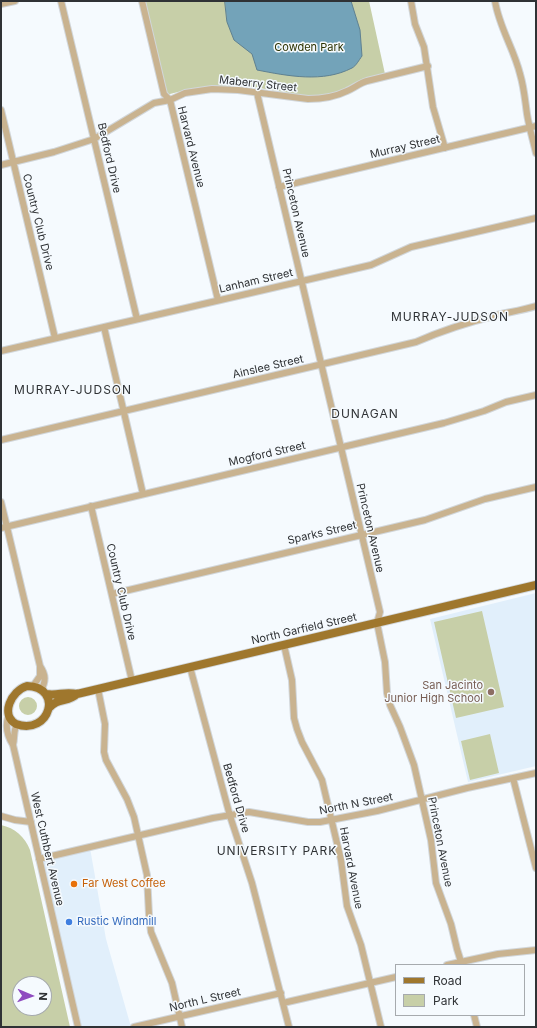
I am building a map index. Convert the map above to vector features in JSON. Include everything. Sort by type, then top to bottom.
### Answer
[{"type":"main road","name":"North Garfield Street","points":[[77,694],[536,585]]},
{"type":"main road","points":[[33,686],[44,692],[56,695],[68,692],[77,694],[73,698],[54,702],[43,720],[37,724],[17,724],[5,717],[6,710],[4,705],[12,694],[22,688],[33,686]]},
{"type":"main road","points":[[44,692],[50,702],[49,708]]},
{"type":"street","points":[[1,4],[15,1]]},
{"type":"street","name":"Bedford Drive","points":[[61,1],[137,319]]},
{"type":"street","name":"Harvard Avenue","points":[[142,1],[164,94],[170,100],[218,300]]},
{"type":"street","points":[[411,1],[415,24],[424,47],[428,66],[430,94],[433,107],[446,148]]},
{"type":"street","points":[[495,1],[500,24],[516,59],[533,127],[536,153]]},
{"type":"street","name":"Maberry Street","points":[[1,165],[54,152],[94,139],[154,103],[170,100],[184,93],[212,89],[238,90],[308,99],[319,99],[331,97],[347,91],[360,83],[428,66]]},
{"type":"street","name":"Princeton Avenue","points":[[257,93],[380,612],[377,623],[385,662],[386,686],[389,701],[414,765],[431,840],[436,883],[462,964]]},
{"type":"street","name":"Country Club Drive","points":[[1,110],[55,338]]},
{"type":"street","name":"Murray Street","points":[[279,187],[533,127]]},
{"type":"street","name":"Lanham Street","points":[[1,351],[301,280],[371,265],[411,247],[536,218]]},
{"type":"street","name":"Ainslee Street","points":[[1,440],[416,342],[458,326],[536,306]]},
{"type":"street","points":[[104,327],[142,494]]},
{"type":"street","name":"Mogford Street","points":[[4,527],[459,420],[506,402],[536,395]]},
{"type":"street","name":"Sparks Street","points":[[112,594],[425,520],[484,499],[536,487]]},
{"type":"street","points":[[1,502],[4,527],[40,666],[40,676],[33,686]]},
{"type":"street","name":"Country Club Drive","points":[[91,506],[132,681]]},
{"type":"street","name":"Harvard Avenue","points":[[284,645],[292,680],[294,718],[302,742],[322,780],[341,860],[347,906],[361,945],[381,1027]]},
{"type":"street","points":[[40,666],[45,674],[44,692]]},
{"type":"street","name":"Bedford Drive","points":[[190,667],[230,816],[252,883],[289,1027]]},
{"type":"street","points":[[98,689],[105,724],[104,752],[106,760],[134,817],[147,875],[151,932],[172,983],[182,1027]]},
{"type":"street","name":"West Cuthbert Avenue","points":[[5,717],[8,738],[13,745],[78,1027]]},
{"type":"street","name":"West Cuthbert Avenue","points":[[13,745],[15,738],[14,729],[17,724]]},
{"type":"street","name":"North N Street","points":[[39,859],[213,818],[249,812],[308,822],[332,820],[536,773]]},
{"type":"street","points":[[513,778],[536,868]]},
{"type":"street","points":[[1,816],[31,822]]},
{"type":"street","points":[[462,964],[498,954],[536,950]]},
{"type":"street","points":[[283,1003],[395,977]]},
{"type":"street","name":"North L Street","points":[[134,1027],[281,993]]},
{"type":"street","points":[[474,1016],[477,1027]]},
{"type":"shaded area","name":"San Jacinto Junior High School","points":[[536,593],[536,766],[468,782],[430,619]]},
{"type":"shaded area","points":[[90,848],[106,939],[131,1027],[79,1027],[40,859]]},
{"type":"green space","name":"Cowden Park","points":[[144,1],[369,1],[385,74],[340,91],[311,97],[263,88],[227,85],[196,88],[166,95]]},
{"type":"green space","points":[[482,611],[504,707],[456,718],[434,622]]},
{"type":"green space","points":[[24,697],[32,697],[37,702],[35,713],[32,715],[24,715],[19,710],[19,702]]},
{"type":"green space","points":[[490,734],[499,773],[470,780],[461,741]]},
{"type":"green space","points":[[1,825],[11,828],[19,834],[30,850],[70,1027],[1,1027]]},
{"type":"water","points":[[225,1],[351,1],[360,30],[362,56],[352,68],[341,73],[317,77],[293,76],[257,70],[252,54],[234,40],[227,22]]},
{"type":"place","name":"San Jacinto Junior High School","points":[[491,692]]},
{"type":"place","name":"Far West Coffee","points":[[74,884]]},
{"type":"place","name":"Rustic Windmill","points":[[69,922]]},
{"type":"district","name":"MURRAY-JUDSON","points":[[450,317]]},
{"type":"district","name":"MURRAY-JUDSON","points":[[73,390]]},
{"type":"district","name":"DUNAGAN","points":[[365,414]]},
{"type":"district","name":"UNIVERSITY PARK","points":[[277,851]]}]
